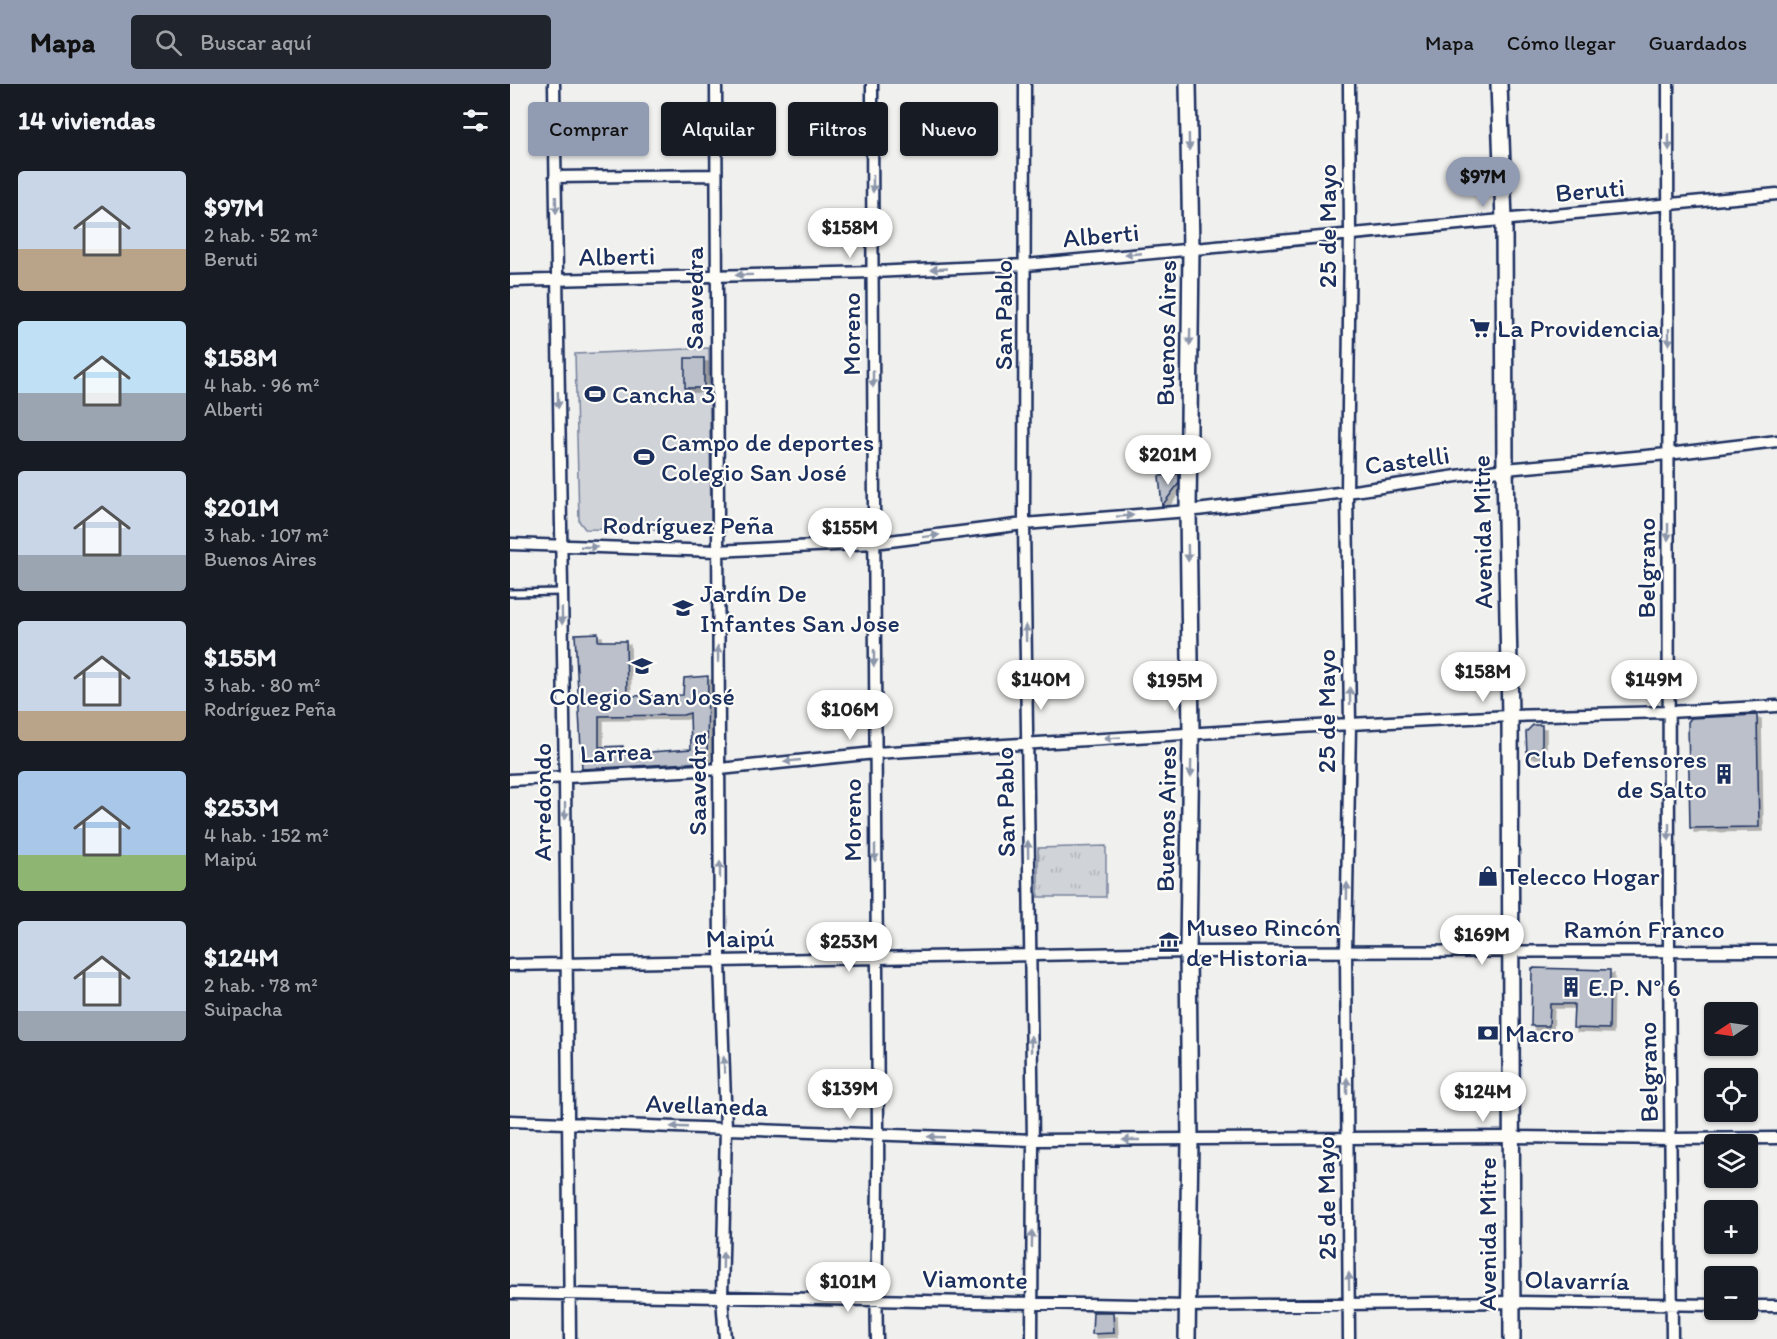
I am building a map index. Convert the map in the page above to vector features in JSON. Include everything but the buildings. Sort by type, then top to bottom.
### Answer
[{"type":"street","name":"Arredondo","points":[[554,84],[565,778],[570,1339]]},
{"type":"street","name":"Saavedra","points":[[716,84],[720,961],[726,1128],[723,1297],[725,1339]]},
{"type":"street","name":"Moreno","points":[[872,84],[875,958],[878,1136],[877,1339]]},
{"type":"street","name":"San Pablo","points":[[1025,84],[1024,524],[1033,1140],[1032,1339]]},
{"type":"street","name":"Buenos Aires","points":[[1187,1339],[1191,733],[1188,511],[1191,249],[1188,84]]},
{"type":"street","name":"25 de Mayo","points":[[1349,84],[1347,492],[1350,724],[1346,952],[1350,1339]]},
{"type":"street","name":"Avenida Mitre","points":[[1499,84],[1504,220],[1504,469],[1510,716],[1512,1339]]},
{"type":"street","name":"Belgrano","points":[[1668,84],[1670,205],[1668,712],[1672,1339]]},
{"type":"street","points":[[555,177],[716,175]]},
{"type":"street","name":"Beruti","points":[[1191,249],[1777,194]]},
{"type":"street","name":"Alberti","points":[[510,280],[873,272],[1026,264],[1191,249]]},
{"type":"street","name":"Castelli","points":[[1188,511],[1347,492],[1504,469],[1668,454],[1777,441]]},
{"type":"street","name":"Rodríguez Peña","points":[[510,544],[717,551],[874,543],[1024,524],[1188,511]]},
{"type":"street","name":"Larrea","points":[[510,780],[720,769],[875,753],[1191,733],[1510,716],[1668,712],[1777,706]]},
{"type":"street","name":"Ramón Franco","points":[[1188,952],[1777,951]]},
{"type":"street","name":"Maipú","points":[[510,965],[1188,952]]},
{"type":"street","name":"Avellaneda","points":[[510,1122],[1033,1140],[1777,1138]]},
{"type":"street","name":"Viamonte","points":[[510,1293],[1187,1306]]},
{"type":"street","name":"Olavarría","points":[[1187,1306],[1511,1302],[1704,1305]]},
{"type":"street","points":[[1758,1306],[1777,1306]]},
{"type":"lane","points":[[510,593],[561,592]]},
{"type":"green space","name":"Campo de deportes Colegio San José","points":[[709,348],[711,527],[706,531],[585,529],[579,521],[575,354]]},
{"type":"green space","points":[[1106,846],[1106,897],[1038,897],[1038,848]]},
{"type":"place","name":"La Providencia","points":[[1480,328]]},
{"type":"place","name":"Cancha 3","points":[[595,394]]},
{"type":"place","name":"Campo de deportes Colegio San José","points":[[644,457]]},
{"type":"place","name":"Jardín De Infantes San Jose","points":[[683,608]]},
{"type":"place","name":"Colegio San José","points":[[642,666]]},
{"type":"place","name":"Club Defensores de Salto","points":[[1724,774]]},
{"type":"place","name":"Telecco Hogar","points":[[1488,876]]},
{"type":"place","name":"Museo Rincón de Historia","points":[[1169,942]]},
{"type":"place","name":"E.P. N° 6","points":[[1571,987]]},
{"type":"place","name":"Macro","points":[[1488,1033]]}]
